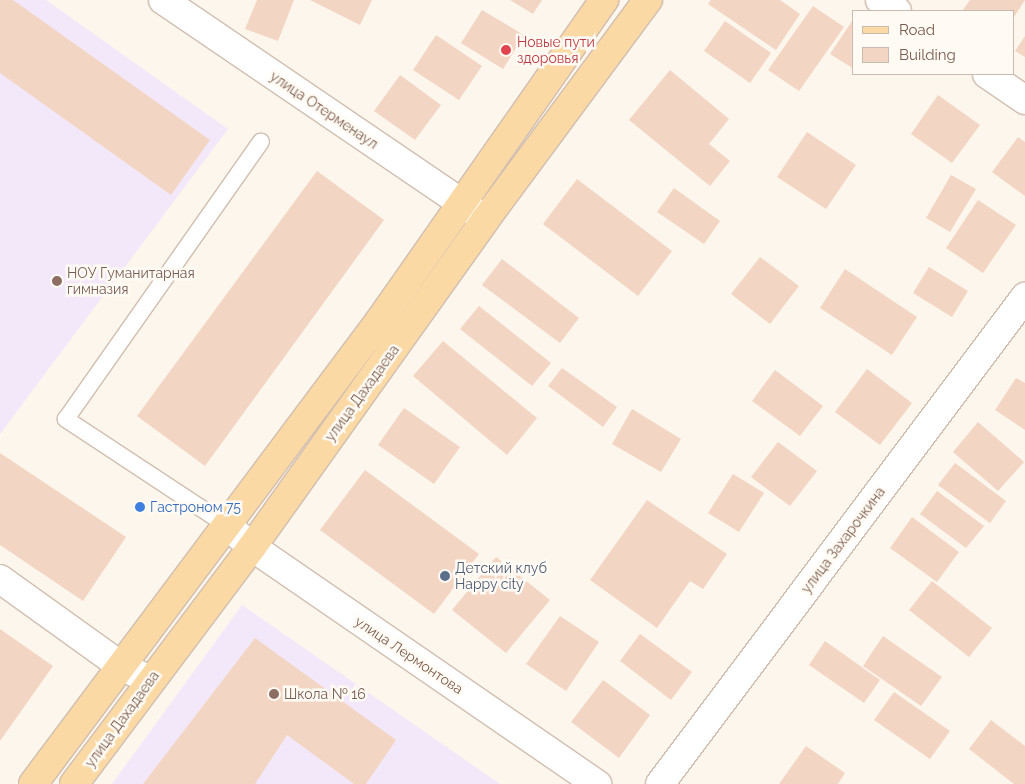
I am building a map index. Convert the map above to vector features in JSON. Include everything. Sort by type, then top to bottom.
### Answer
[{"type":"main road","name":"улица Дахадаева","points":[[33,784],[225,524],[380,320],[604,0]]},
{"type":"main road","name":"улица Дахадаева","points":[[74,784],[150,680],[252,547],[486,220],[648,0]]},
{"type":"street","points":[[880,0],[895,10]]},
{"type":"street","name":"улица Отерменаул","points":[[178,5],[486,220]]},
{"type":"street","points":[[988,75],[1025,100]]},
{"type":"street","name":"улица Захарочкина","points":[[660,784],[1025,297]]},
{"type":"street","name":"улица Лермонтова","points":[[225,524],[252,547],[597,784]]},
{"type":"street","points":[[0,579],[121,666],[150,680]]},
{"type":"lane","points":[[225,524],[66,419],[261,142]]},
{"type":"shaded area","name":"НОУ Гуманитарная гимназия","points":[[0,0],[46,0],[228,129],[0,434]]},
{"type":"shaded area","name":"Школа № 16","points":[[242,605],[500,784],[112,784]]},
{"type":"building","points":[[0,0],[13,0],[210,140],[171,195],[0,73]]},
{"type":"building","points":[[257,0],[294,0],[278,41],[245,29]]},
{"type":"building","points":[[310,0],[372,0],[360,25]]},
{"type":"building","points":[[510,0],[542,0],[533,14]]},
{"type":"building","points":[[711,0],[780,0],[800,14],[776,50],[708,4]]},
{"type":"building","points":[[970,0],[1025,0],[1015,15],[1015,10],[963,10]]},
{"type":"building","points":[[813,6],[844,27],[799,91],[768,70]]},
{"type":"building","points":[[482,10],[524,35],[503,69],[461,43]]},
{"type":"building","points":[[725,21],[771,53],[750,83],[704,51]]},
{"type":"building","points":[[852,21],[852,68],[830,54]]},
{"type":"building","points":[[436,35],[482,66],[459,100],[413,70]]},
{"type":"building","points":[[1025,36],[1025,57],[1015,51]]},
{"type":"building","points":[[670,70],[729,119],[709,144],[730,161],[710,186],[629,120]]},
{"type":"building","points":[[400,75],[441,105],[415,140],[374,111]]},
{"type":"building","points":[[938,95],[980,125],[952,163],[911,134]]},
{"type":"building","points":[[807,132],[856,165],[826,209],[777,177]]},
{"type":"building","points":[[1018,137],[1025,142],[1025,196],[992,172]]},
{"type":"building","points":[[317,171],[384,220],[205,466],[137,416]]},
{"type":"building","points":[[951,175],[976,189],[950,232],[926,218]]},
{"type":"building","points":[[577,179],[672,251],[638,296],[543,224]]},
{"type":"building","points":[[674,188],[720,221],[704,244],[657,212]]},
{"type":"building","points":[[978,200],[1016,225],[983,273],[946,248]]},
{"type":"building","points":[[760,257],[799,286],[770,324],[731,294]]},
{"type":"building","points":[[502,259],[579,318],[560,343],[482,285]]},
{"type":"building","points":[[929,267],[968,291],[952,317],[913,293]]},
{"type":"building","points":[[845,269],[917,317],[892,355],[820,308]]},
{"type":"building","points":[[479,306],[551,363],[532,386],[460,329]]},
{"type":"building","points":[[443,341],[537,418],[507,455],[413,376]]},
{"type":"building","points":[[562,368],[617,407],[603,427],[548,386]]},
{"type":"building","points":[[867,369],[912,403],[880,445],[835,412]]},
{"type":"building","points":[[775,370],[823,406],[800,436],[752,401]]},
{"type":"building","points":[[1016,378],[1025,383],[1025,430],[995,410]]},
{"type":"building","points":[[404,408],[460,447],[434,484],[378,445]]},
{"type":"building","points":[[632,409],[681,439],[661,472],[612,444]]},
{"type":"building","points":[[978,422],[1024,462],[998,491],[953,452]]},
{"type":"building","points":[[778,442],[817,471],[790,506],[751,477]]},
{"type":"building","points":[[0,453],[126,537],[83,601],[0,545]]},
{"type":"building","points":[[955,463],[1006,501],[990,523],[938,485]]},
{"type":"building","points":[[365,470],[479,554],[434,614],[320,530]]},
{"type":"building","points":[[733,474],[764,493],[739,532],[708,513]]},
{"type":"building","points":[[937,491],[984,526],[966,548],[920,514]]},
{"type":"building","points":[[647,500],[727,554],[703,589],[690,581],[657,628],[590,580]]},
{"type":"building","points":[[912,517],[959,552],[937,582],[890,548]]},
{"type":"building","points":[[496,557],[550,600],[506,653],[452,610]]},
{"type":"building","points":[[932,581],[992,628],[969,657],[909,610]]},
{"type":"building","points":[[560,616],[599,642],[566,691],[526,664]]},
{"type":"building","points":[[0,629],[53,666],[0,741]]},
{"type":"building","points":[[640,634],[692,672],[671,700],[620,661]]},
{"type":"building","points":[[883,636],[942,677],[921,706],[863,666]]},
{"type":"building","points":[[255,638],[396,740],[366,784],[354,784],[287,735],[255,784],[143,784]]},
{"type":"building","points":[[825,641],[880,680],[864,703],[809,665]]},
{"type":"building","points":[[603,680],[650,715],[619,758],[571,722]]},
{"type":"building","points":[[894,692],[950,731],[930,759],[874,720]]},
{"type":"building","points":[[991,720],[1025,746],[1025,784],[1014,784],[969,749]]},
{"type":"building","points":[[806,746],[845,773],[838,784],[779,784]]},
{"type":"place","name":"Новые пути здоровья","points":[[506,50]]},
{"type":"place","name":"НОУ Гуманитарная гимназия","points":[[57,281]]},
{"type":"place","name":"Гастроном 75","points":[[140,507]]},
{"type":"place","name":"Детский клуб Happy city","points":[[445,576]]},
{"type":"place","name":"Школа № 16","points":[[274,694]]}]
